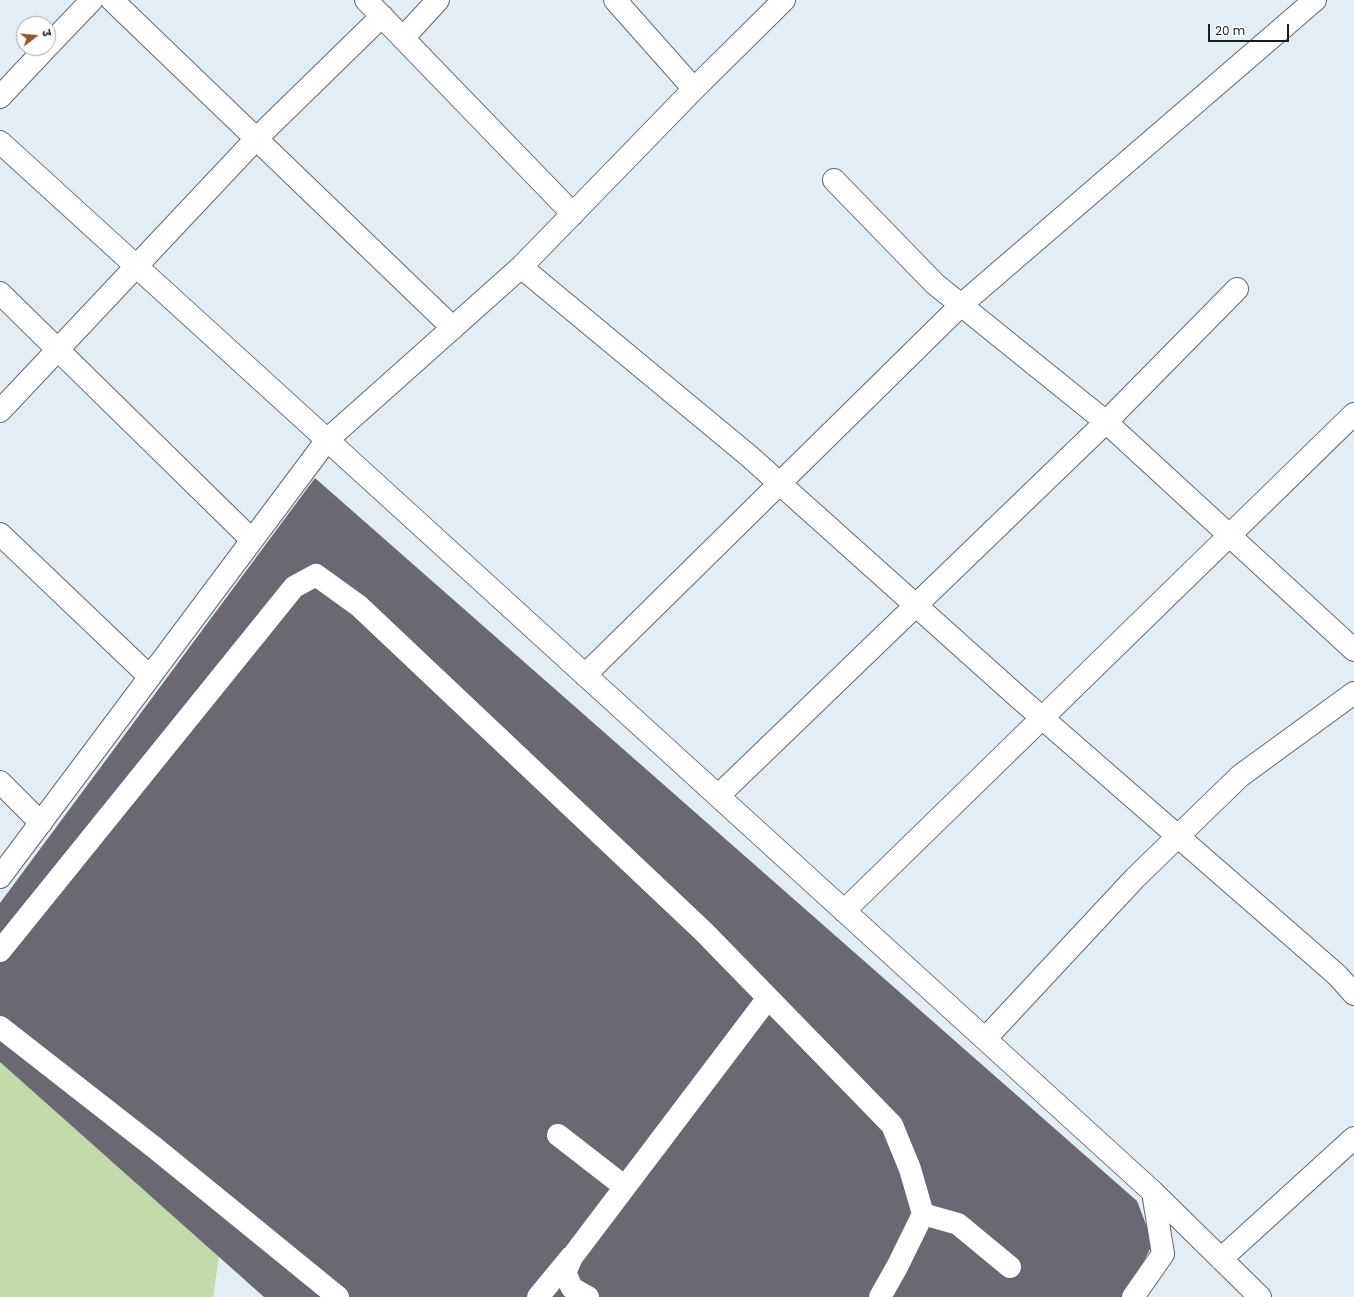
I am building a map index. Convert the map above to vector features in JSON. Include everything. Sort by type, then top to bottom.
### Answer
[{"type":"street","points":[[56,38],[92,0]]},
{"type":"street","points":[[112,0],[453,328]]},
{"type":"street","points":[[366,0],[572,214]]},
{"type":"street","points":[[403,38],[438,0]]},
{"type":"street","points":[[615,0],[694,89]]},
{"type":"street","points":[[0,877],[327,440],[522,267],[694,89],[784,0]]},
{"type":"street","points":[[585,675],[961,305],[1315,0]]},
{"type":"street","points":[[0,410],[256,139],[382,16]]},
{"type":"street","points":[[0,97],[39,56]]},
{"type":"street","points":[[0,142],[1153,1192],[1260,1297]]},
{"type":"street","points":[[834,180],[935,284],[1106,422],[1354,650]]},
{"type":"street","points":[[522,267],[749,456],[1042,718],[1337,975],[1354,994]]},
{"type":"street","points":[[718,796],[1106,422],[1237,289]]},
{"type":"street","points":[[0,293],[252,540]]},
{"type":"street","points":[[844,911],[1354,414]]},
{"type":"street","points":[[0,534],[150,677]]},
{"type":"street","points":[[0,951],[294,587],[316,575],[365,611],[704,932],[892,1125],[910,1169],[923,1214],[897,1267],[880,1297]]},
{"type":"street","points":[[985,1040],[1135,878],[1240,776],[1354,692]]},
{"type":"street","points":[[0,782],[41,823]]},
{"type":"street","points":[[538,1297],[572,1256],[768,998]]},
{"type":"street","points":[[0,1026],[155,1148],[338,1297]]},
{"type":"street","points":[[558,1135],[625,1187]]},
{"type":"street","points":[[1221,1259],[1354,1138]]},
{"type":"street","points":[[1133,1297],[1163,1254],[1153,1192]]},
{"type":"street","points":[[923,1214],[958,1224],[1010,1267]]},
{"type":"street","points":[[572,1256],[565,1273],[572,1288],[588,1297]]},
{"type":"green space","points":[[0,1042],[221,1242],[213,1297],[0,1297]]},
{"type":"building","points":[[315,478],[1137,1201],[1153,1243],[1135,1279],[1122,1297],[264,1297],[0,1062],[0,903]]}]
